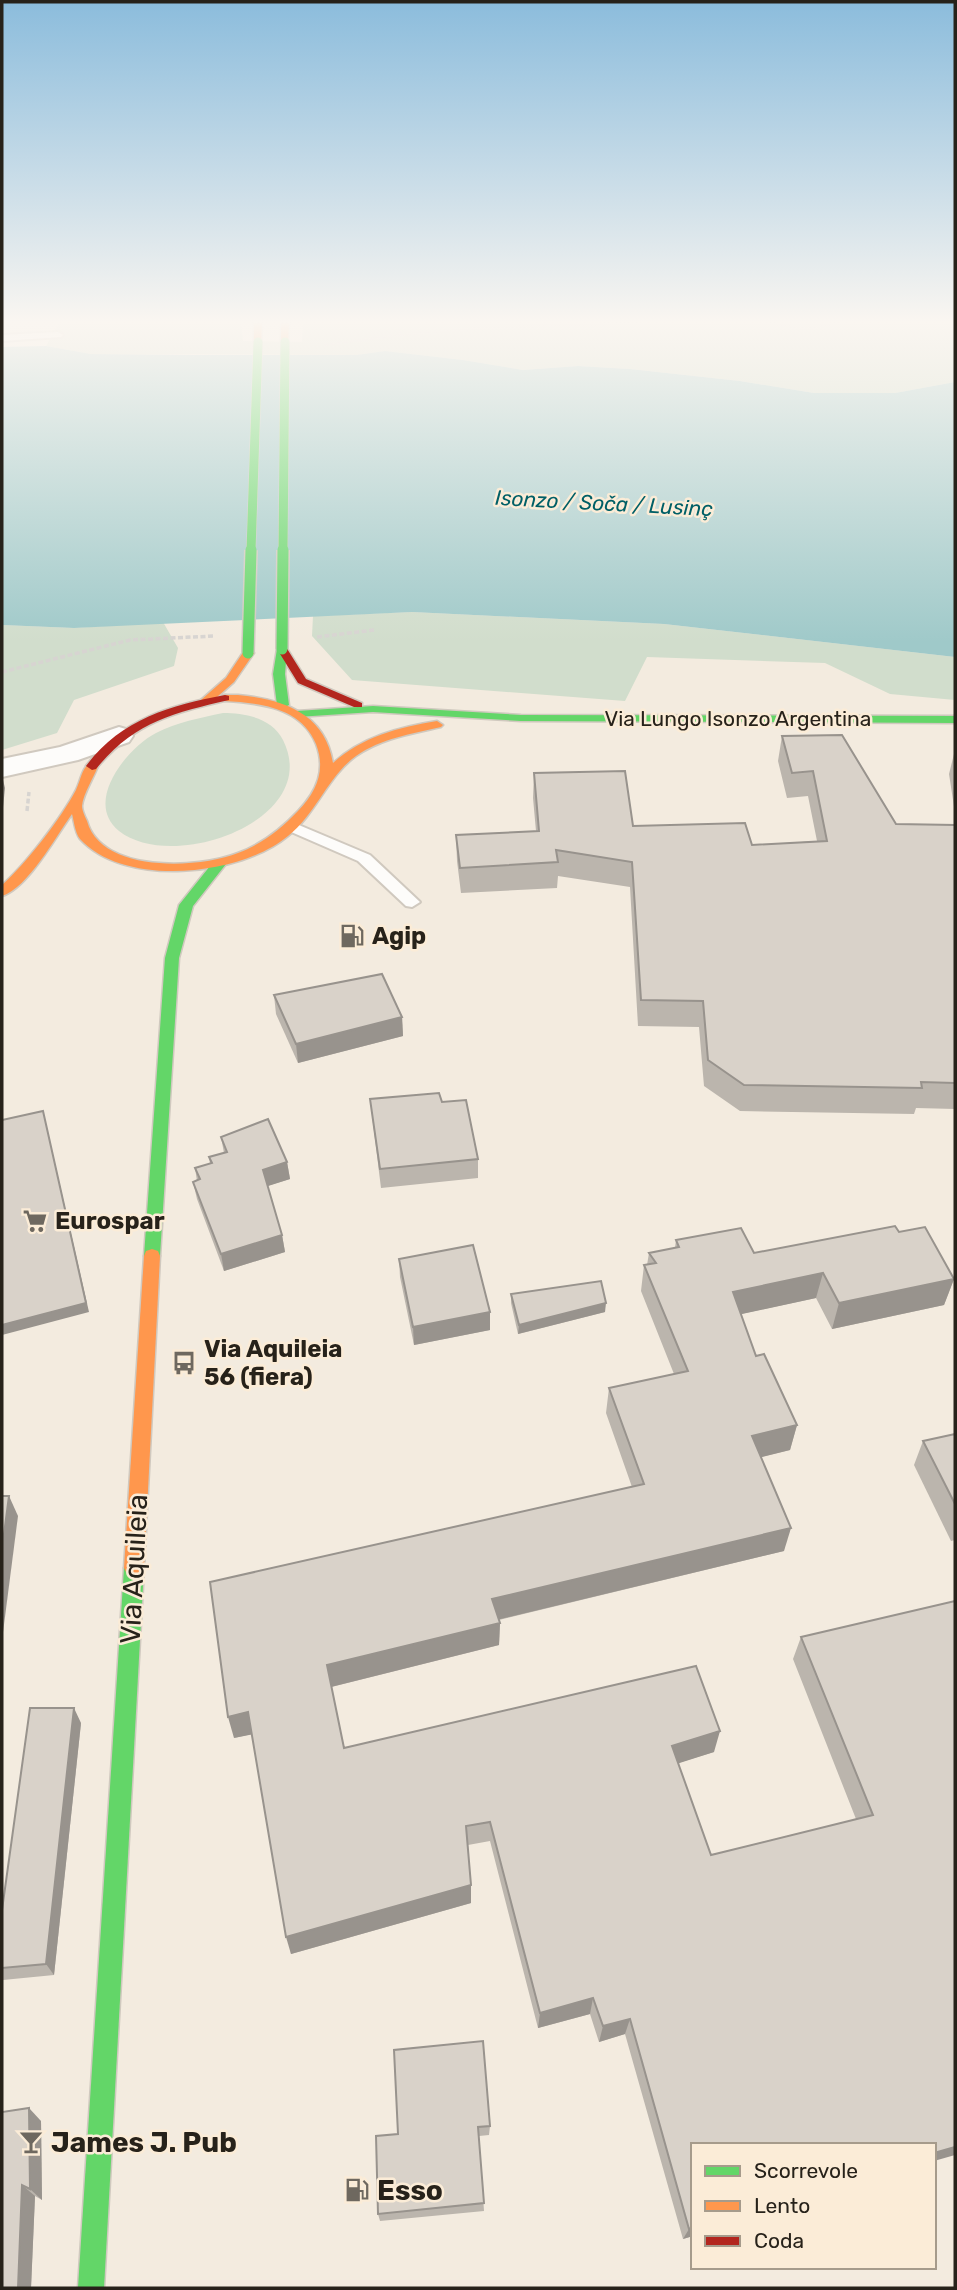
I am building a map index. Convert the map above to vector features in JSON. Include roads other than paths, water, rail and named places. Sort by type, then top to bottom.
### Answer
[{"type":"main road","points":[[205,702],[223,689],[243,666],[248,653],[255,430]]},
{"type":"main road","points":[[284,430],[282,649],[279,674],[290,709]]},
{"type":"main road","points":[[282,649],[302,681],[334,697],[373,709]]},
{"type":"main road","points":[[253,698],[290,709],[314,728],[324,747],[328,775],[316,802],[294,828],[256,850],[219,864],[166,871],[117,861],[91,843],[76,817],[79,795],[86,776],[119,736],[142,722],[185,706],[205,702],[253,698]]},
{"type":"main road","name":"Via Lungo Isonzo Argentina","points":[[290,709],[373,709],[521,718],[955,720]]},
{"type":"main road","name":"Via Lungo Isonzo Argentina","points":[[328,775],[341,759],[357,746],[411,728],[521,718]]},
{"type":"main road","points":[[2,892],[24,873],[79,795]]},
{"type":"main road","name":"Via Aquileia","points":[[91,2288],[167,1013],[172,958],[186,905],[219,864]]},
{"type":"street","points":[[2,768],[68,754],[119,736]]},
{"type":"lane","points":[[294,828],[364,858],[412,902]]},
{"type":"water","name":"Isonzo / Soča / Lusinç","points":[[2,430],[955,430],[955,657],[664,624],[412,612],[74,628],[2,625]]},
{"type":"place","name":"Agip","points":[[352,936]]},
{"type":"place","name":"Eurospar","points":[[35,1221]]},
{"type":"place","name":"Via Aquileia 56 (fiera)","points":[[184,1363]]},
{"type":"place","name":"James J. Pub","points":[[31,2142]]},
{"type":"place","name":"Esso","points":[[357,2190]]}]
